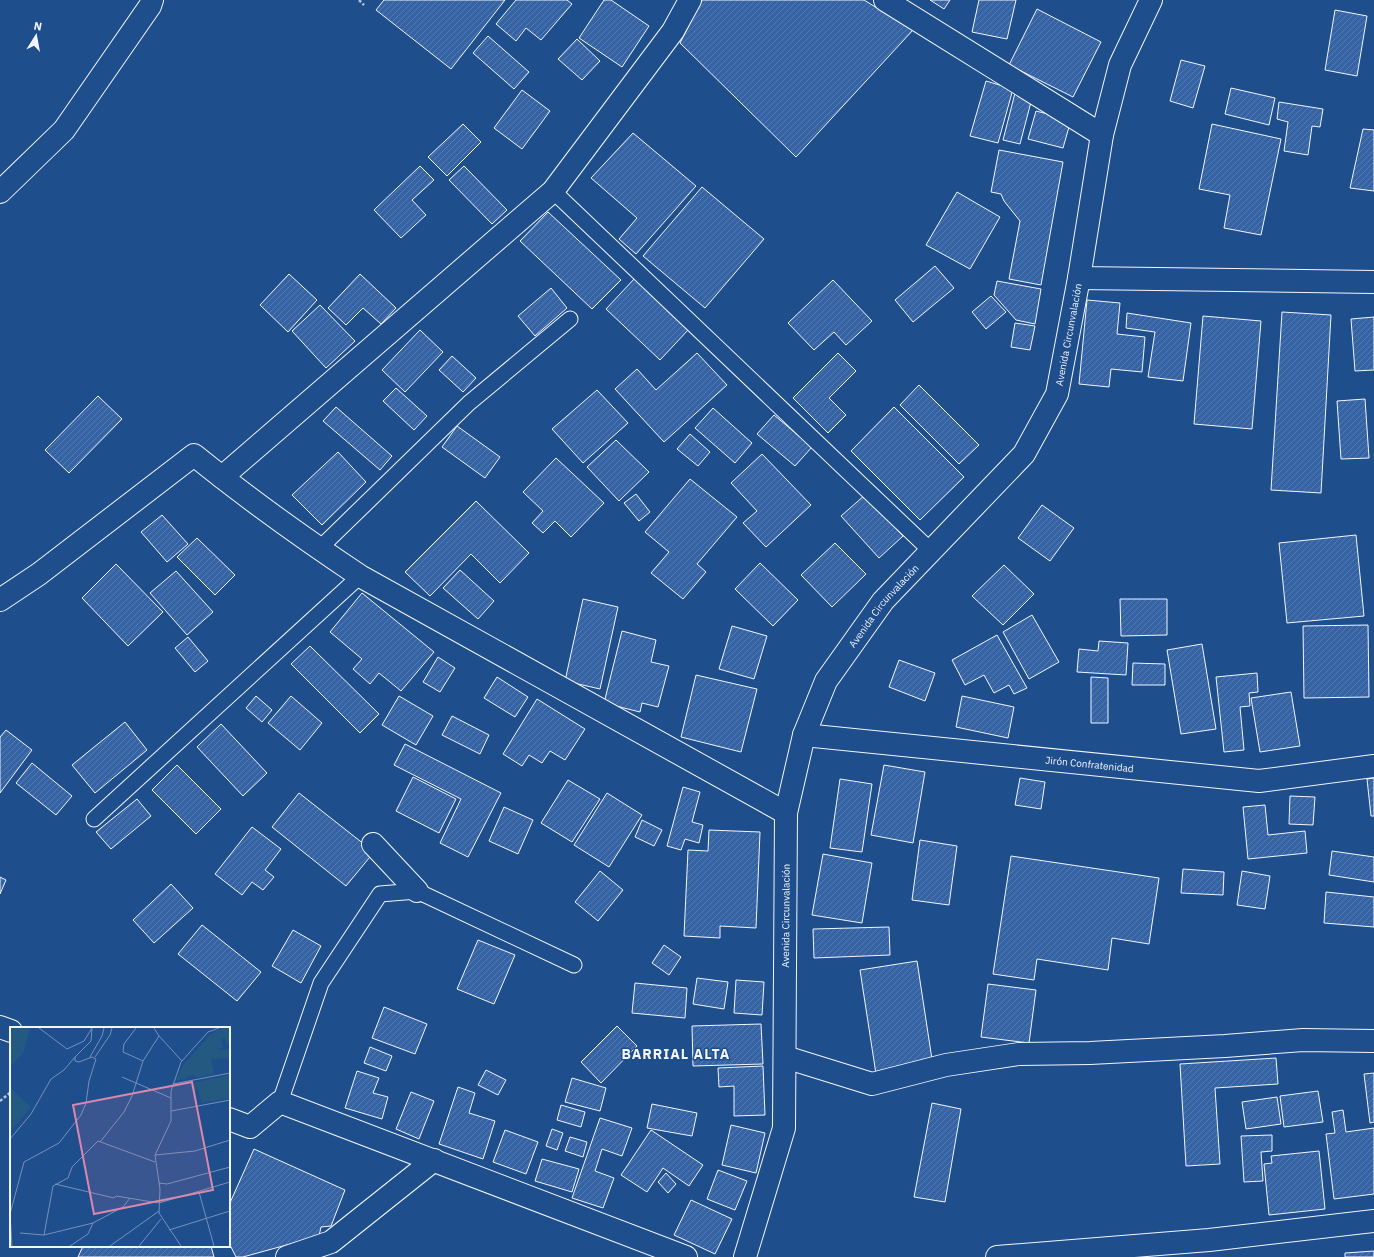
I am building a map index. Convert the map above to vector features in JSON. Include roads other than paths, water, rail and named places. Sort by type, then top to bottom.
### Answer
[{"type":"street","points":[[0,192],[64,130],[150,6],[152,0]]},
{"type":"street","points":[[222,477],[553,191],[673,31],[690,0]]},
{"type":"street","points":[[885,0],[1102,135]]},
{"type":"street","name":"Avenida Circunvalación","points":[[745,1257],[784,1128],[786,814],[804,735],[826,681],[882,601],[1024,454],[1057,394],[1079,278],[1102,135],[1120,65],[1151,0]]},
{"type":"street","points":[[1079,278],[1374,282]]},
{"type":"street","points":[[0,600],[39,574],[194,455],[319,549],[360,576],[786,814]]},
{"type":"street","name":"Jirón Confratenidad","points":[[804,735],[1259,781],[1374,766]]},
{"type":"street","points":[[373,844],[417,891]]},
{"type":"street","points":[[0,1027],[10,1031]]},
{"type":"street","points":[[785,1056],[872,1084],[946,1065],[1019,1054],[1090,1053],[1225,1046],[1303,1040],[1374,1041]]},
{"type":"street","points":[[230,1119],[250,1127],[280,1102],[686,1257]]},
{"type":"street","points":[[287,1257],[331,1242],[434,1160]]},
{"type":"street","points":[[997,1257],[1209,1249],[1374,1221]]},
{"type":"lane","points":[[553,191],[930,550]]},
{"type":"lane","points":[[319,549],[469,403],[570,319]]},
{"type":"lane","points":[[94,819],[360,576]]},
{"type":"lane","points":[[280,1102],[321,983],[380,894],[417,891],[574,965]]},
{"type":"district","name":"BARRIAL ALTA","points":[[676,1054]]}]
